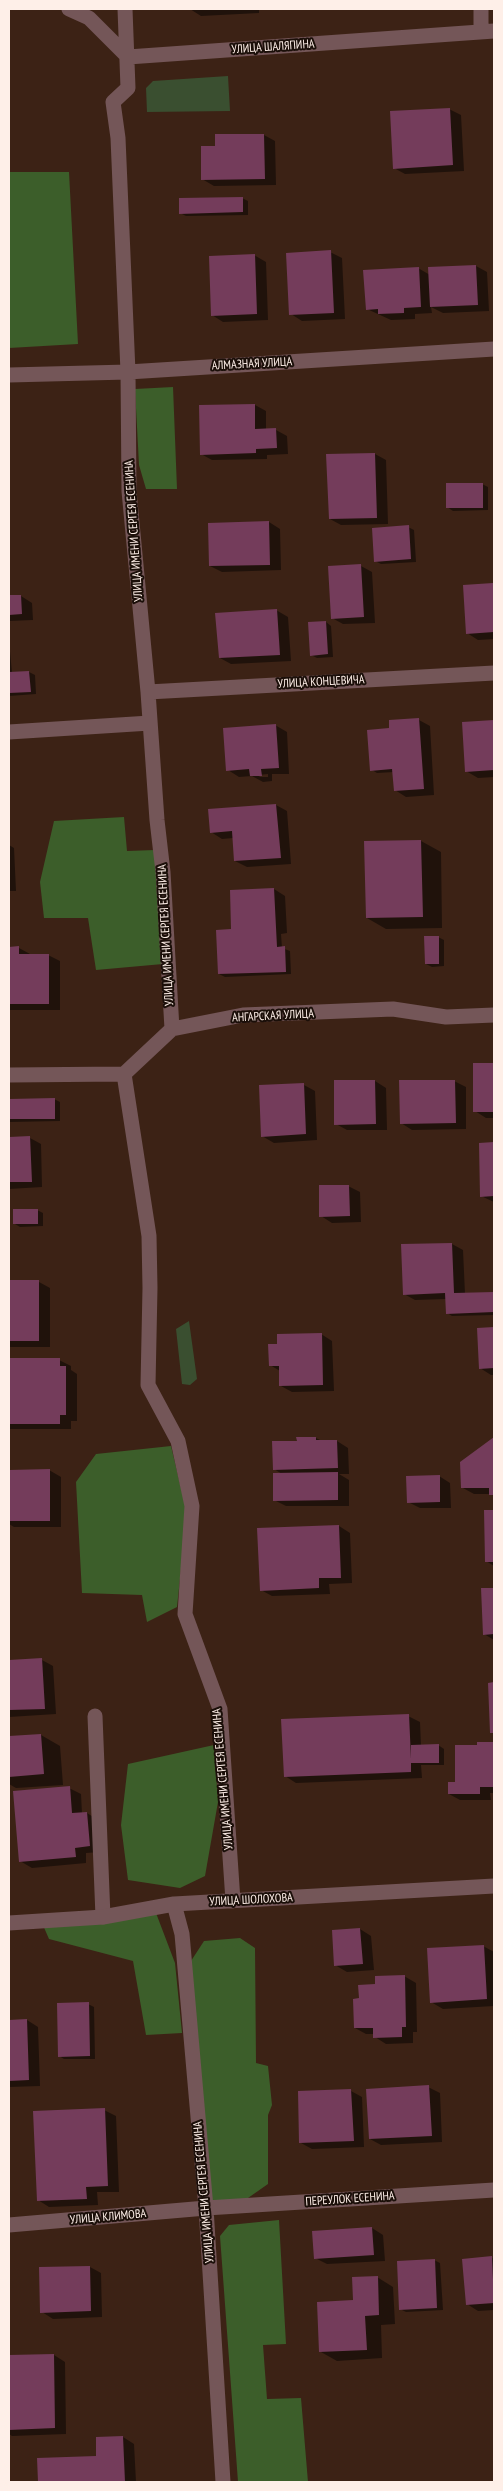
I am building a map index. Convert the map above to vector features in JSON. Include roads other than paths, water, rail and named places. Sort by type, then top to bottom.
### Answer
[{"type":"street","points":[[69,9],[89,18],[128,57]]},
{"type":"street","name":"УЛИЦА ИМЕНИ СЕРГЕЯ ЕСЕНИНА","points":[[126,9],[128,88],[113,102],[118,138],[128,372],[129,492],[148,692],[156,804],[164,872],[172,1029]]},
{"type":"street","points":[[480,9],[488,32]]},
{"type":"street","name":"УЛИЦА ШАЛЯПИНА","points":[[128,57],[488,32]]},
{"type":"street","name":"АЛМАЗНАЯ УЛИЦА","points":[[9,375],[128,372],[494,349]]},
{"type":"street","name":"УЛИЦА КОНЦЕВИЧА","points":[[148,692],[494,673]]},
{"type":"street","points":[[9,732],[150,723]]},
{"type":"street","name":"АНГАРСКАЯ УЛИЦА","points":[[172,1029],[243,1015],[393,1009],[446,1017],[494,1015]]},
{"type":"street","points":[[9,1075],[124,1074],[172,1029]]},
{"type":"street","name":"УЛИЦА ИМЕНИ СЕРГЕЯ ЕСЕНИНА","points":[[124,1074],[149,1236],[148,1385],[178,1441],[192,1506],[185,1614],[220,1709],[233,1901]]},
{"type":"street","points":[[95,1716],[103,1918]]},
{"type":"street","name":"УЛИЦА ШОЛОХОВА","points":[[9,1923],[103,1918],[174,1904],[494,1886]]},
{"type":"street","name":"УЛИЦА ИМЕНИ СЕРГЕЯ ЕСЕНИНА","points":[[174,1904],[182,1934],[206,2208],[223,2482]]},
{"type":"street","name":"ПЕРЕУЛОК ЕСЕНИНА","points":[[206,2208],[494,2190]]},
{"type":"street","name":"УЛИЦА КЛИМОВА","points":[[9,2225],[206,2208]]}]
